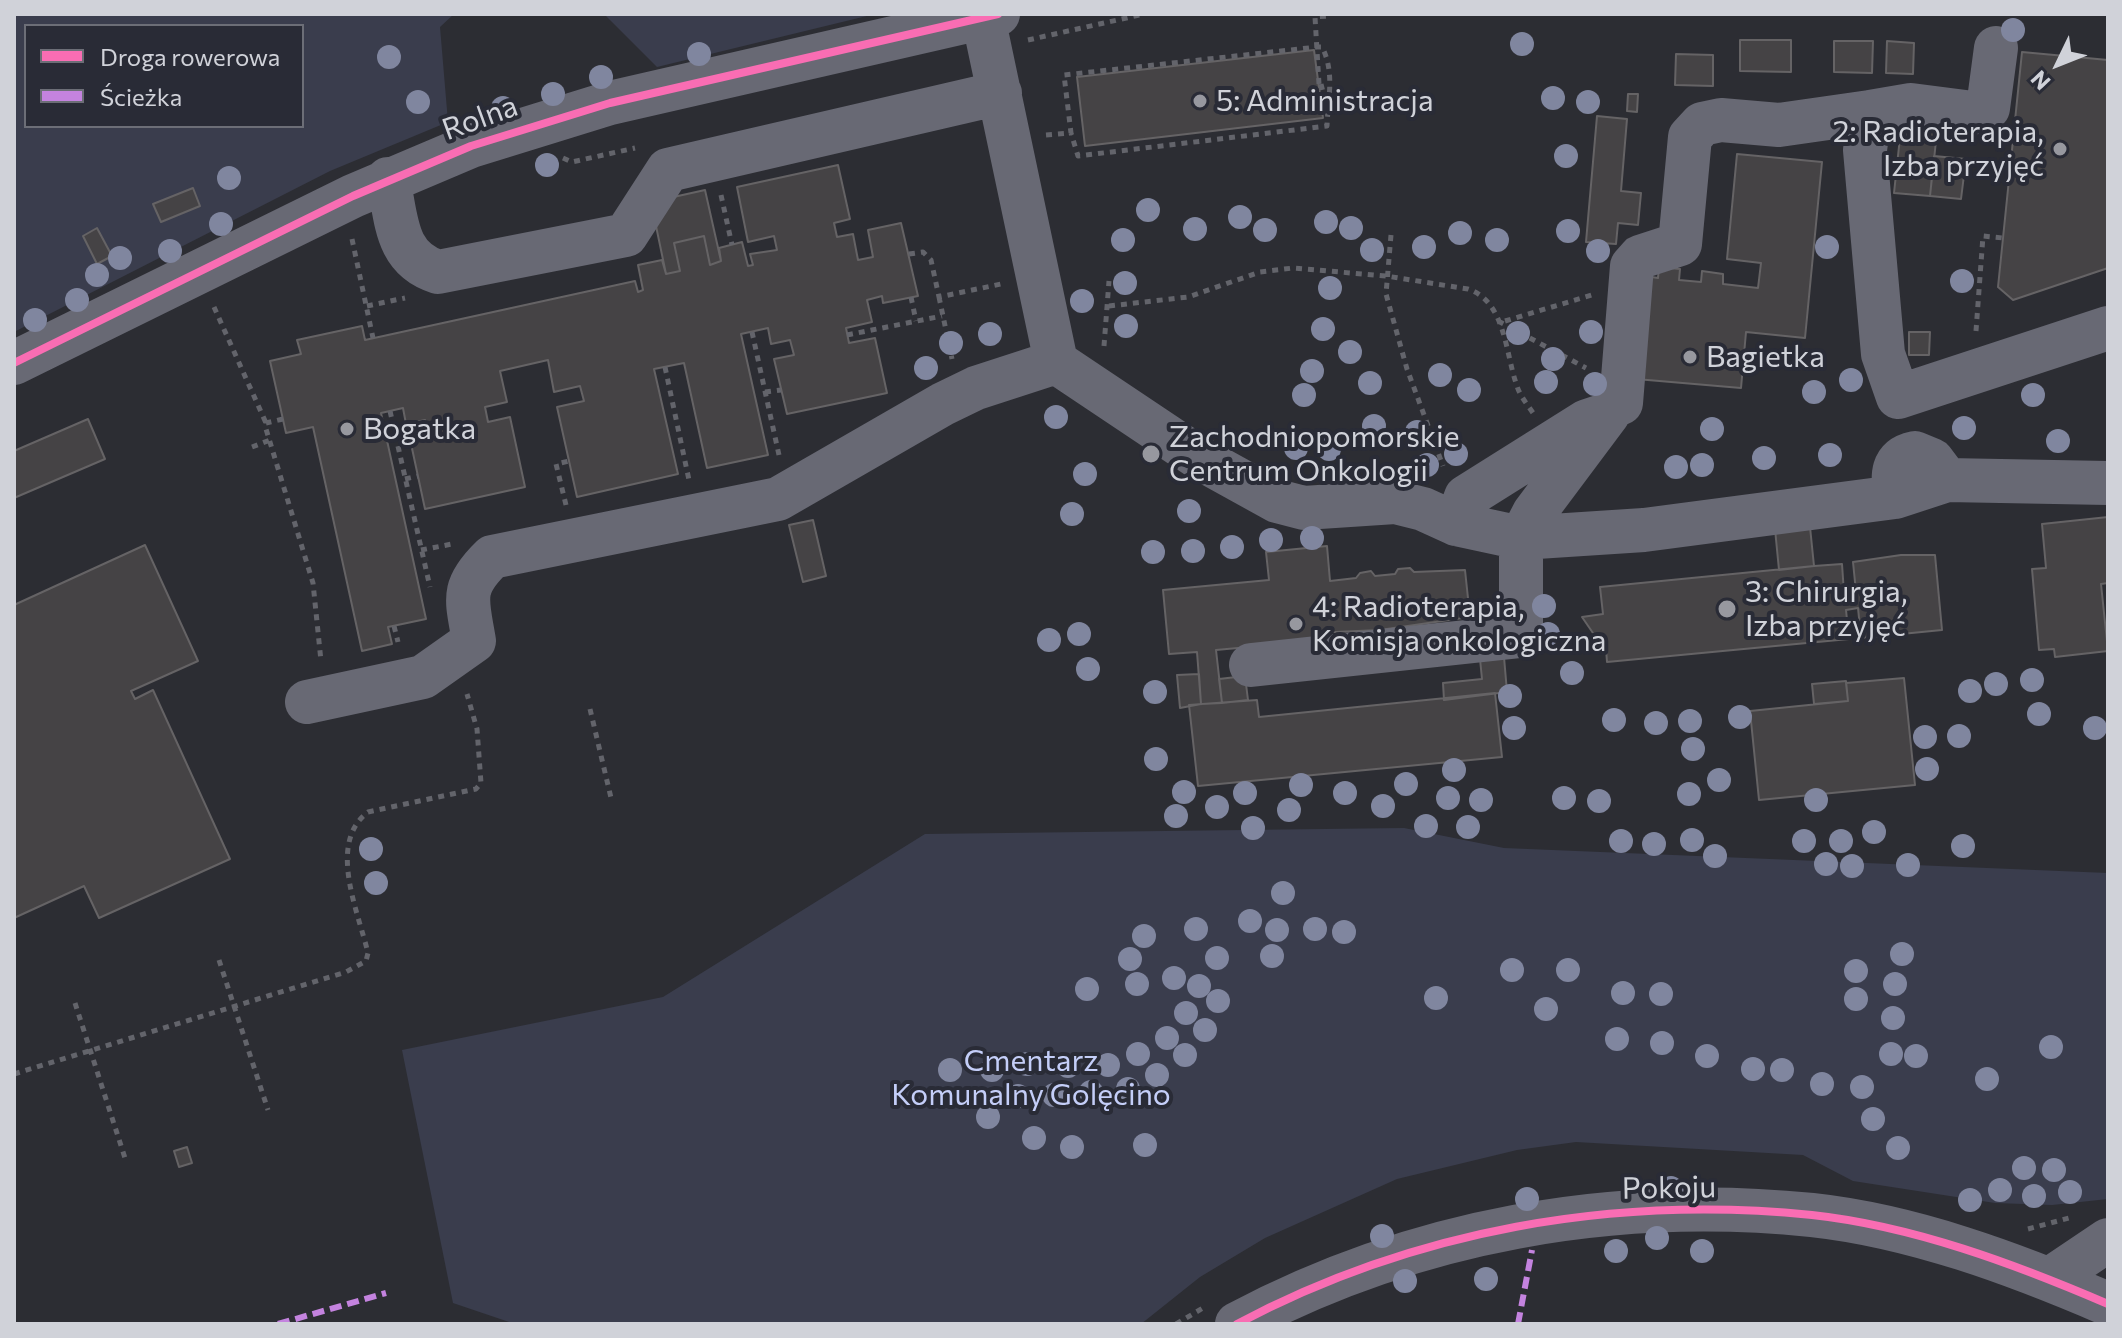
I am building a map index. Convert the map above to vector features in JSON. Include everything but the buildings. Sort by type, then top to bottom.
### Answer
[{"type":"street","points":[[990,16],[996,76],[1056,362],[1201,459],[1277,501],[1304,508],[1395,502],[1423,509],[1456,524],[1521,538],[1644,530],[1895,497],[1931,467],[2108,483]]},
{"type":"street","name":"Rolna","points":[[14,363],[388,179],[551,118],[990,16]]},
{"type":"street","points":[[1622,394],[1632,266],[1640,257],[1680,244],[1690,137],[1702,124],[1721,120],[1779,125],[1911,105],[1973,113],[1988,108],[1996,48]]},
{"type":"street","points":[[388,179],[404,249],[420,266],[438,272],[626,235],[668,170],[996,76]]},
{"type":"street","points":[[1870,112],[1865,150],[1883,354],[1898,397],[1931,467]]},
{"type":"street","points":[[1898,397],[2108,328]]},
{"type":"street","points":[[316,686],[423,677],[474,641],[467,601],[471,577],[492,557],[778,499],[943,404],[976,388],[1056,362]]},
{"type":"street","points":[[1251,665],[1521,636],[1521,538],[1534,513],[1608,414],[1587,421],[1466,497],[1456,524]]},
{"type":"street","name":"Pokoju","points":[[1237,1324],[1343,1273],[1462,1236],[1523,1224],[1618,1212],[1720,1210],[1813,1215],[1876,1226],[2050,1279],[2108,1304]]},
{"type":"street","points":[[2050,1279],[2092,1228]]},
{"type":"path","points":[[996,76],[1030,39],[1144,14]]},
{"type":"path","points":[[1328,16],[1315,17],[1320,84],[1328,109]]},
{"type":"path","points":[[1322,47],[1327,56],[1331,98],[1328,109],[1327,126],[1078,156],[1071,133],[1064,75],[1322,47]]},
{"type":"path","points":[[1010,141],[1071,133]]},
{"type":"path","points":[[558,153],[572,162],[647,145]]},
{"type":"path","points":[[350,233],[373,338]]},
{"type":"path","points":[[1391,235],[1386,294],[1407,369],[1443,467]]},
{"type":"path","points":[[909,254],[923,252],[931,260],[952,362]]},
{"type":"path","points":[[1109,306],[1188,297],[1260,272],[1282,269],[1386,276],[1479,293],[1491,304],[1501,321],[1516,385],[1539,423]]},
{"type":"path","points":[[939,297],[1037,276]]},
{"type":"path","points":[[1097,387],[1109,306],[1109,281]]},
{"type":"path","points":[[1501,321],[1631,283]]},
{"type":"path","points":[[911,297],[916,321]]},
{"type":"path","points":[[213,304],[266,423],[313,583],[321,663],[316,686]]},
{"type":"path","points":[[847,335],[942,316]]},
{"type":"path","points":[[1501,321],[1622,394]]},
{"type":"path","points":[[752,332],[780,459]]},
{"type":"path","points":[[665,367],[692,492]]},
{"type":"path","points":[[765,392],[781,390]]},
{"type":"path","points":[[390,411],[433,602]]},
{"type":"path","points":[[266,423],[283,419]]},
{"type":"path","points":[[252,447],[270,440]]},
{"type":"path","points":[[569,461],[556,464],[569,521]]},
{"type":"path","points":[[405,479],[418,476]]},
{"type":"path","points":[[14,1074],[346,972],[366,961],[368,953],[346,851],[348,836],[357,820],[368,812],[476,789],[481,783],[477,729],[460,669],[451,656]]},
{"type":"path","points":[[590,709],[612,802]]},
{"type":"path","points":[[219,960],[268,1110]]},
{"type":"path","points":[[75,1003],[125,1158]]},
{"type":"path","points":[[2019,1232],[2092,1228]]},
{"type":"green space","points":[[14,14],[454,14],[440,27],[448,122],[330,171],[14,332]]},
{"type":"green space","points":[[604,14],[875,14],[657,67]]},
{"type":"green space","name":"Cmentarz Komunalny Golęcino","points":[[1404,828],[1504,848],[2108,873],[2108,1199],[2052,1205],[1995,1203],[1853,1181],[1803,1155],[1576,1142],[1517,1150],[1397,1179],[1265,1238],[1200,1277],[1141,1324],[515,1324],[453,1303],[402,1050],[663,997],[925,834]]},
{"type":"marked path","points":[[1518,1324],[1532,1250]]},
{"type":"marked path","points":[[278,1324],[386,1293]]},
{"type":"cycle path","points":[[14,363],[353,196],[471,146],[610,103],[998,14]]},
{"type":"cycle path","points":[[1237,1324],[1304,1292],[1374,1264],[1444,1243],[1516,1227],[1589,1216],[1663,1210],[1737,1210],[1812,1215],[1888,1228],[2000,1261],[2108,1304]]},
{"type":"place","name":"5: Administracja","points":[[1200,101]]},
{"type":"place","name":"2: Radioterapia, Izba przyjęć","points":[[2060,149]]},
{"type":"place","name":"Bagietka","points":[[1690,357]]},
{"type":"place","name":"Bogatka","points":[[347,429]]},
{"type":"place","name":"Zachodniopomorskie Centrum Onkologii","points":[[1151,454]]},
{"type":"place","name":"3: Chirurgia, Izba przyjęć","points":[[1727,609]]},
{"type":"place","name":"4: Radioterapia, Komisja onkologiczna","points":[[1296,624]]}]
